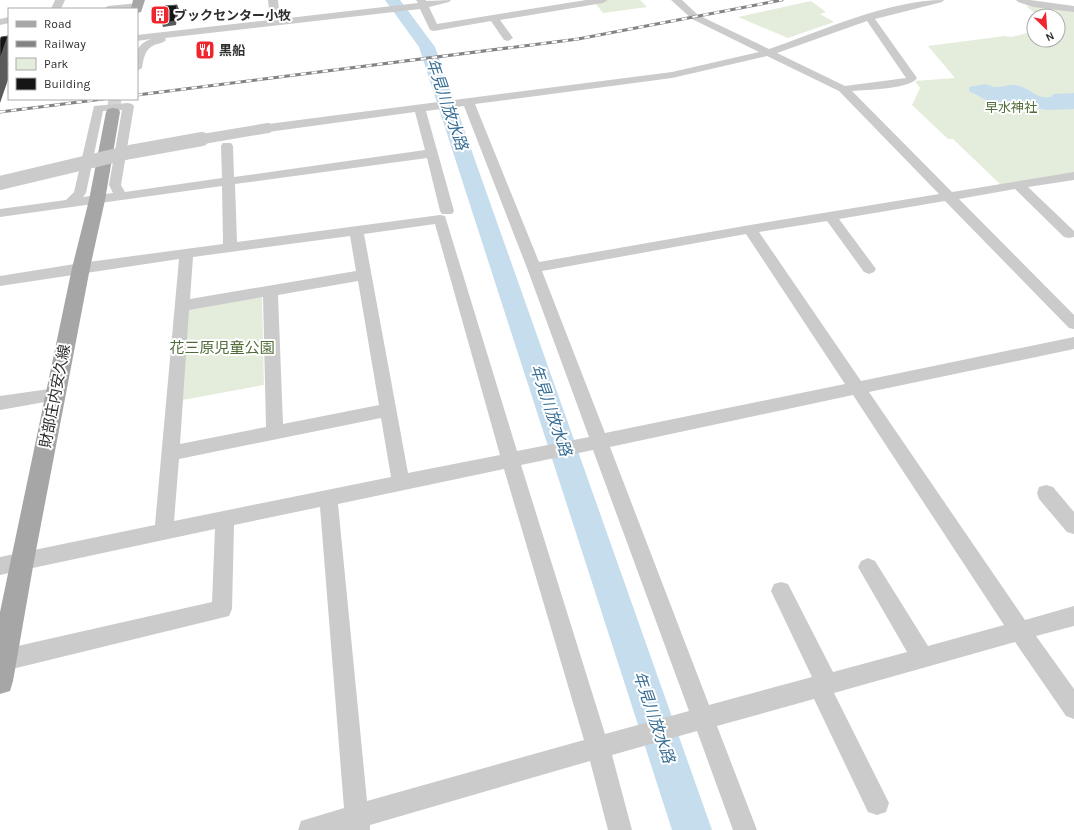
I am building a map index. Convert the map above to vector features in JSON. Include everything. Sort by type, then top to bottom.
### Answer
[{"type":"main road","name":"財部庄内安久線","points":[[1,668],[11,564],[56,394],[81,268],[97,200],[113,112]]},
{"type":"street","points":[[273,0],[275,22]]},
{"type":"street","points":[[138,38],[384,10],[446,0]]},
{"type":"street","points":[[421,4],[434,28],[603,0]]},
{"type":"street","points":[[676,0],[695,17],[843,89],[1074,324]]},
{"type":"street","points":[[0,183],[130,152],[268,128],[672,75],[705,69],[767,52],[830,29],[939,0]]},
{"type":"street","points":[[1021,0],[1032,4],[1074,9]]},
{"type":"street","points":[[517,4],[524,14]]},
{"type":"street","points":[[116,8],[138,5]]},
{"type":"street","points":[[494,18],[508,38]]},
{"type":"street","points":[[843,89],[902,82],[912,78],[869,18]]},
{"type":"street","points":[[138,63],[140,52],[144,46],[152,42],[166,39],[168,34]]},
{"type":"street","points":[[468,101],[534,268],[745,830]]},
{"type":"street","points":[[69,204],[80,193],[98,108],[128,106],[115,185],[121,196]]},
{"type":"street","points":[[424,108],[432,153],[447,211]]},
{"type":"street","points":[[227,146],[230,248]]},
{"type":"street","points":[[0,213],[432,153]]},
{"type":"street","points":[[534,268],[750,229],[1074,176]]},
{"type":"street","points":[[1018,185],[1069,234]]},
{"type":"street","points":[[830,216],[869,269]]},
{"type":"street","points":[[0,281],[81,268],[440,219],[510,459],[598,748],[620,830]]},
{"type":"street","points":[[750,229],[1020,631],[1074,708]]},
{"type":"street","points":[[356,230],[401,482]]},
{"type":"street","points":[[164,532],[186,254]]},
{"type":"street","points":[[182,306],[364,275]]},
{"type":"street","points":[[270,292],[275,432]]},
{"type":"street","points":[[11,564],[510,459],[599,442],[1074,343]]},
{"type":"street","points":[[0,403],[56,394]]},
{"type":"street","points":[[171,453],[388,410]]},
{"type":"street","points":[[1046,493],[1074,526]]},
{"type":"street","points":[[328,497],[357,823]]},
{"type":"street","points":[[1,668],[222,609],[225,519]]},
{"type":"street","points":[[868,567],[923,658]]},
{"type":"street","points":[[781,591],[877,803]]},
{"type":"street","points":[[310,830],[357,823],[621,741],[1074,616]]},
{"type":"green space","points":[[610,0],[640,0],[647,7],[603,13],[595,3]]},
{"type":"green space","points":[[811,1],[826,12],[820,14],[834,22],[788,38],[738,17]]},
{"type":"green space","name":"早水神社","points":[[1026,6],[1050,8],[1028,8]]},
{"type":"green space","name":"早水神社","points":[[1066,9],[1074,10],[1074,174],[1001,185],[953,139],[948,139],[912,105],[920,88],[915,81],[955,78],[928,46],[1005,36],[1012,37],[1026,33],[1026,48],[1066,48]]},
{"type":"green space","name":"花三原児童公園","points":[[262,297],[264,385],[177,401],[182,310]]},
{"type":"water","points":[[985,84],[997,87],[1016,85],[1023,87],[1041,97],[1051,97],[1054,94],[1074,93],[1074,109],[1046,110],[1029,106],[1016,108],[988,101],[969,91],[969,87]]},
{"type":"building","points":[[177,5],[175,21],[162,23],[165,6]]},
{"type":"building","points":[[8,36],[0,59],[1,37]]},
{"type":"waterway","name":"年見川放水路","points":[[392,0],[427,47],[692,830]]},
{"type":"tunnel","points":[[113,112],[115,100]]},
{"type":"railway","points":[[138,95],[578,39],[782,0]]},
{"type":"railway","points":[[0,112],[95,100]]},
{"type":"place","name":"ブックセンター小牧","points":[[160,15]]},
{"type":"place","name":"黒船","points":[[205,50]]}]
